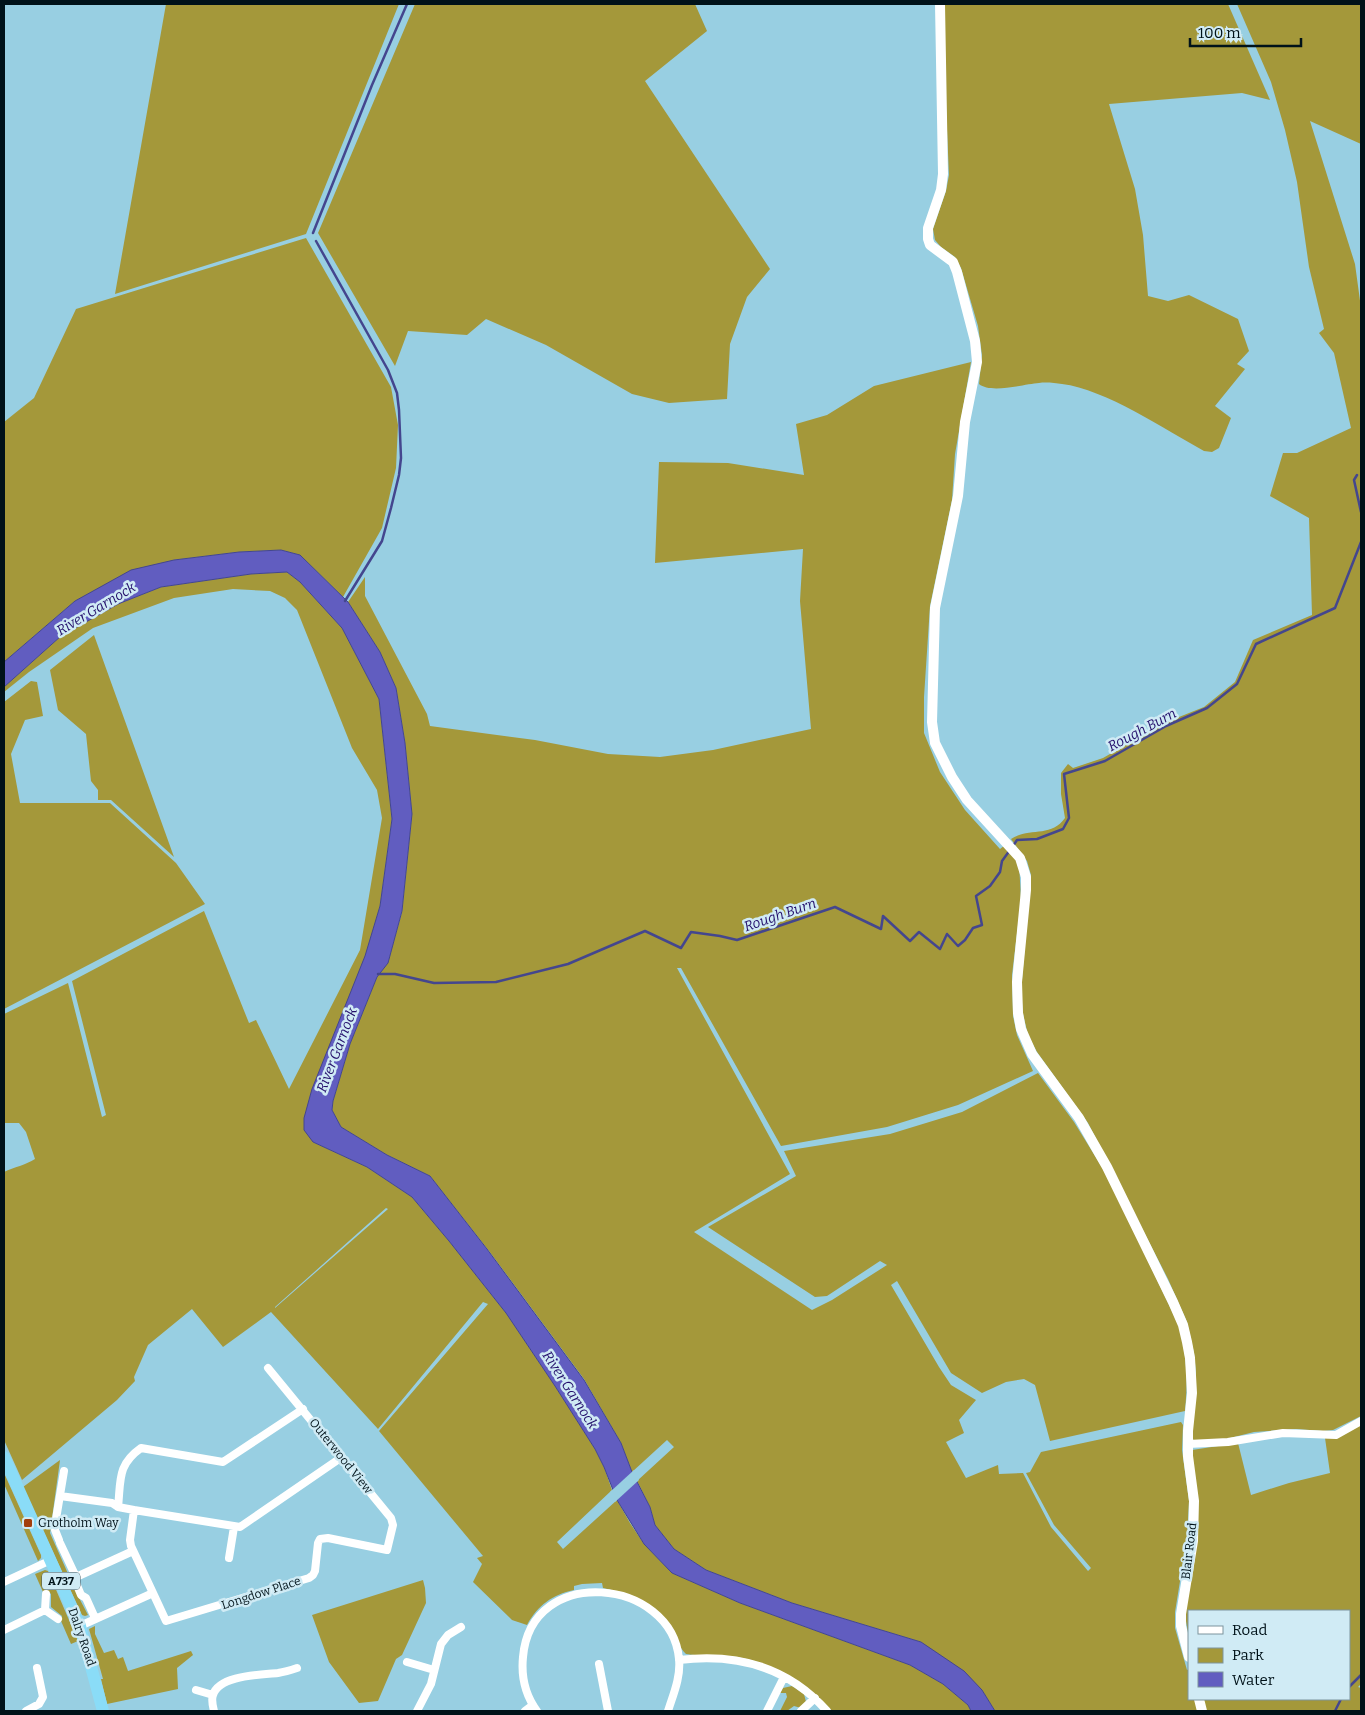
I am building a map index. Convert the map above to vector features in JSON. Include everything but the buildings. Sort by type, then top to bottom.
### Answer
[{"type":"highway","name":"Dalry Road","points":[[4,1457],[80,1626],[89,1652],[103,1711]]},
{"type":"street","name":"Blair Road","points":[[940,4],[943,174],[941,190],[928,228],[928,238],[930,245],[953,262],[975,341],[977,355],[976,372],[965,422],[958,496],[935,608],[932,722],[935,743],[952,777],[967,800],[1016,852],[1023,865],[1026,877],[1022,943],[1017,982],[1019,1021],[1032,1054],[1079,1118],[1105,1163],[1183,1325],[1190,1358],[1188,1444],[1194,1501],[1193,1533],[1181,1614],[1181,1626],[1188,1653]]},
{"type":"street","name":"Outerwood View","points":[[268,1368],[391,1518],[393,1525],[387,1550]]},
{"type":"street","points":[[118,1507],[123,1465],[141,1448],[224,1462],[303,1409]]},
{"type":"street","points":[[1188,1444],[1228,1442],[1283,1433],[1336,1435],[1361,1421]]},
{"type":"street","points":[[60,1496],[112,1503],[118,1507],[134,1510],[240,1527],[342,1457]]},
{"type":"street","points":[[64,1470],[54,1530],[81,1595],[86,1598],[95,1618]]},
{"type":"street","points":[[80,1626],[153,1593],[133,1551],[130,1540],[134,1510]]},
{"type":"street","points":[[229,1558],[234,1526]]},
{"type":"street","name":"Longdow Place","points":[[153,1593],[166,1621],[309,1578],[315,1571],[320,1539],[328,1538],[387,1550]]},
{"type":"street","points":[[75,1578],[133,1551]]},
{"type":"street","points":[[4,1582],[51,1560]]},
{"type":"street","points":[[525,1711],[535,1708],[523,1678],[522,1663],[526,1639],[536,1618],[545,1608],[571,1596],[586,1592],[603,1592],[620,1595],[639,1602],[650,1609],[668,1628],[678,1650],[679,1660],[677,1682],[668,1711]]},
{"type":"street","points":[[45,1610],[46,1594]]},
{"type":"street","points":[[45,1610],[58,1619]]},
{"type":"street","points":[[4,1630],[45,1610]]},
{"type":"street","points":[[417,1711],[427,1693],[444,1638],[461,1627]]},
{"type":"street","points":[[679,1660],[719,1658],[766,1668],[804,1690],[815,1698],[827,1711]]},
{"type":"street","points":[[407,1662],[434,1670]]},
{"type":"street","points":[[599,1664],[608,1711]]},
{"type":"street","points":[[26,1711],[39,1704],[43,1697],[37,1668]]},
{"type":"street","points":[[214,1711],[213,1695],[222,1684],[231,1680],[284,1672],[297,1668]]},
{"type":"street","points":[[767,1711],[784,1677]]},
{"type":"street","points":[[196,1690],[213,1695]]},
{"type":"street","points":[[801,1711],[815,1698]]},
{"type":"green space","points":[[166,4],[399,4],[306,234],[115,294]]},
{"type":"green space","points":[[415,4],[695,4],[707,31],[645,81],[770,269],[747,297],[730,344],[727,399],[669,403],[632,394],[546,345],[486,319],[467,335],[408,331],[395,366],[318,233]]},
{"type":"green space","points":[[945,4],[1228,4],[1270,100],[1242,93],[1109,104],[1135,189],[1143,235],[1148,296],[1168,301],[1189,295],[1238,319],[1249,351],[1237,364],[1245,369],[1215,406],[1231,418],[1219,448],[1212,452],[1204,451],[1135,411],[1079,387],[1045,383],[1008,388],[991,388],[979,384],[982,355],[978,326],[961,268],[955,257],[935,240],[933,229],[946,191],[949,175],[944,62]]},
{"type":"green space","points":[[1237,4],[1361,4],[1361,144],[1310,121],[1355,264],[1361,308],[1361,1416],[1333,1430],[1296,1429],[1254,1432],[1226,1439],[1194,1441],[1192,1437],[1196,1373],[1194,1353],[1187,1322],[1168,1279],[1088,1123],[1037,1052],[1028,1035],[1023,1014],[1021,991],[1031,875],[1027,861],[1011,839],[1025,833],[1053,828],[1065,818],[1061,794],[1061,773],[1068,764],[1073,768],[1103,758],[1164,723],[1204,707],[1235,682],[1253,640],[1312,615],[1309,518],[1270,496],[1283,453],[1297,453],[1351,428],[1334,353],[1319,333],[1324,329],[1309,267],[1297,182],[1285,130],[1271,82]]},
{"type":"green space","points":[[306,238],[391,387],[398,425],[396,468],[382,528],[343,597],[300,555],[281,550],[239,552],[174,560],[75,601],[4,662],[4,422],[34,398],[76,309]]},
{"type":"green space","points":[[971,362],[955,454],[952,500],[930,606],[924,697],[924,733],[940,772],[965,810],[1000,849],[1005,845],[1019,862],[1021,900],[1012,975],[1013,1016],[1017,1035],[1033,1071],[958,1105],[887,1127],[781,1146],[681,968],[677,968],[790,1174],[694,1232],[812,1310],[832,1300],[887,1265],[880,1261],[827,1296],[815,1297],[708,1227],[796,1176],[784,1151],[890,1134],[962,1112],[1038,1073],[1074,1122],[1108,1177],[1179,1326],[1186,1368],[1185,1411],[1050,1441],[1035,1385],[1024,1379],[1006,1382],[982,1393],[951,1373],[897,1281],[891,1285],[939,1367],[951,1385],[976,1400],[959,1420],[964,1433],[946,1442],[966,1478],[998,1465],[999,1474],[1023,1473],[1051,1527],[1088,1571],[1091,1568],[1054,1525],[1026,1473],[1030,1472],[1041,1452],[1181,1422],[1183,1425],[1182,1450],[1189,1501],[1187,1538],[1175,1612],[1175,1628],[1188,1670],[1188,1700],[1350,1700],[1350,1610],[1188,1610],[1188,1633],[1185,1615],[1192,1450],[1238,1443],[1251,1495],[1330,1473],[1325,1438],[1361,1424],[1361,1684],[1358,1687],[1361,1688],[1361,1711],[995,1711],[982,1690],[921,1642],[792,1603],[706,1570],[674,1549],[655,1525],[650,1507],[637,1481],[674,1447],[667,1440],[632,1472],[621,1443],[584,1379],[489,1251],[430,1176],[387,1155],[341,1127],[332,1110],[350,1044],[377,977],[388,962],[402,912],[412,814],[405,743],[396,688],[380,652],[348,602],[365,577],[365,596],[427,714],[430,726],[535,740],[608,754],[660,757],[713,750],[811,729],[800,601],[803,549],[655,563],[659,462],[728,463],[804,475],[796,424],[827,415],[874,386]]},
{"type":"green space","points":[[287,572],[300,582],[342,628],[379,699],[392,819],[380,906],[313,1142],[367,1167],[412,1197],[506,1313],[595,1449],[612,1490],[557,1542],[563,1549],[617,1500],[644,1544],[672,1573],[740,1603],[910,1665],[943,1684],[968,1705],[971,1711],[832,1711],[789,1676],[764,1664],[730,1656],[686,1654],[665,1620],[651,1606],[624,1593],[603,1588],[602,1583],[574,1586],[574,1590],[552,1598],[541,1606],[527,1625],[512,1620],[473,1582],[482,1564],[477,1558],[483,1556],[379,1431],[488,1304],[483,1302],[378,1429],[271,1312],[223,1347],[192,1309],[148,1345],[134,1377],[135,1381],[117,1400],[22,1480],[4,1440],[4,1172],[35,1159],[26,1132],[19,1123],[4,1123],[4,1014],[68,983],[102,1117],[106,1115],[72,981],[204,911],[249,1023],[256,1020],[289,1089],[360,950],[382,818],[377,790],[352,748],[297,610],[285,598],[270,591],[233,589],[174,598],[93,628],[29,672],[4,692],[4,687],[61,636],[118,604],[161,587],[251,574]],"holes":[[[386,1208],[388,1209],[275,1308]]]},
{"type":"green space","points":[[94,635],[174,857],[111,800],[98,800],[98,790],[91,781],[86,734],[58,710],[50,670]]},
{"type":"green space","points":[[31,681],[37,682],[43,716],[25,720],[11,754],[20,803],[110,803],[176,863],[205,904],[4,1009],[4,702]]},
{"type":"green space","points":[[60,1460],[50,1533],[88,1615],[85,1616],[82,1615],[23,1487]]},
{"type":"green space","points":[[4,1473],[41,1555],[38,1561],[4,1484]]},
{"type":"green space","points":[[45,1570],[48,1571],[78,1641],[71,1644],[61,1621],[62,1616],[51,1607],[51,1594],[48,1591],[43,1592],[35,1574]]},
{"type":"green space","points":[[423,1580],[426,1603],[402,1655],[396,1659],[378,1701],[359,1703],[329,1662],[312,1615]]},
{"type":"green space","points":[[95,1626],[95,1634],[104,1653],[114,1650],[118,1659],[123,1657],[128,1671],[191,1651],[193,1655],[177,1668],[178,1689],[107,1704],[101,1679],[103,1679],[89,1629]]},
{"type":"green space","points":[[792,1686],[804,1694],[806,1702],[801,1708],[794,1706],[787,1711],[780,1711],[787,1697],[786,1693],[780,1693],[783,1688]]},
{"type":"water","name":"River Garnock","points":[[281,550],[300,555],[348,602],[380,652],[396,688],[405,743],[412,814],[402,911],[388,963],[377,977],[350,1044],[333,1101],[332,1110],[341,1127],[387,1155],[430,1176],[487,1249],[584,1380],[621,1443],[632,1472],[650,1507],[655,1525],[674,1549],[706,1570],[792,1603],[921,1642],[964,1671],[982,1690],[995,1711],[971,1711],[968,1705],[943,1684],[910,1665],[740,1603],[672,1573],[644,1544],[617,1500],[595,1449],[506,1313],[449,1241],[412,1197],[367,1167],[313,1142],[304,1130],[304,1118],[312,1089],[365,956],[380,906],[392,819],[379,699],[342,628],[300,582],[287,572],[251,574],[161,587],[118,604],[61,636],[4,687],[4,662],[75,601],[131,570],[174,560],[239,552]]},
{"type":"pier","points":[[634,1470],[639,1480],[615,1502],[610,1492]]},
{"type":"waterway","points":[[313,233],[372,85],[407,4]]},
{"type":"waterway","points":[[316,241],[388,370],[397,393],[399,410],[401,458],[399,475],[382,541],[345,601]]},
{"type":"waterway","name":"Rough Burn","points":[[1357,475],[1354,480],[1361,512]]},
{"type":"waterway","name":"Rough Burn","points":[[1013,846],[1017,840],[1037,839],[1063,829],[1069,818],[1064,774],[1105,761],[1166,726],[1207,708],[1237,684],[1256,644],[1335,608],[1361,542]]},
{"type":"waterway","name":"Rough Burn","points":[[378,974],[395,974],[434,983],[496,982],[568,964],[645,931],[681,948],[691,932],[737,940],[835,907],[881,929],[883,916],[910,941],[919,932],[940,949],[947,934],[958,946],[965,940],[973,928],[982,925],[976,896],[990,886],[1000,872],[1002,861],[1010,850]]},
{"type":"waterway","points":[[1350,1686],[1361,1675]]},
{"type":"waterway","points":[[1335,1711],[1340,1700]]},
{"type":"place","name":"Grotholm Way","points":[[28,1523]]}]
